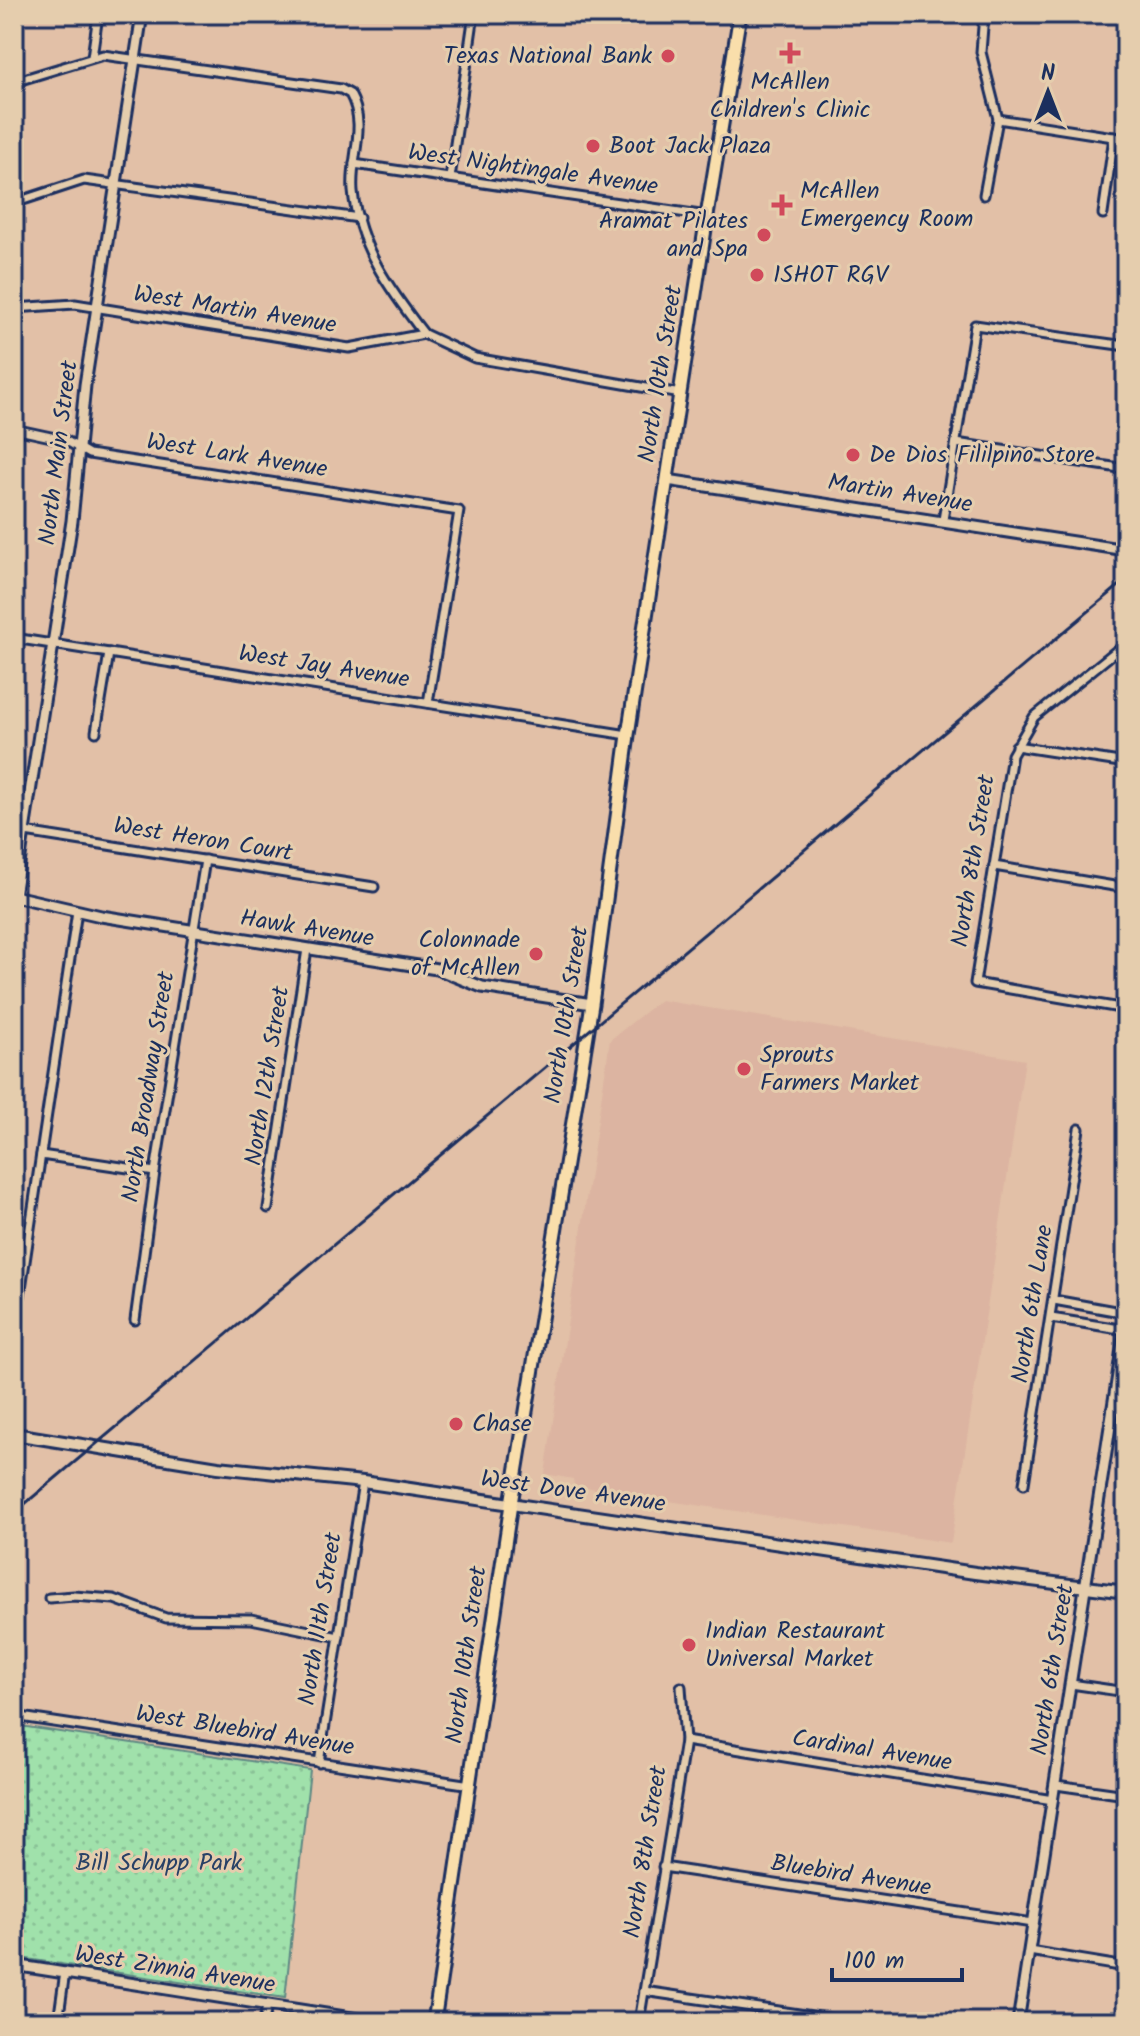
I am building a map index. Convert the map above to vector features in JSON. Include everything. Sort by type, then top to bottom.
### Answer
[{"type":"main road","name":"North 10th Street","points":[[434,2022],[511,1504],[592,1004],[628,735],[740,14]]},
{"type":"main road","name":"West Dove Avenue","points":[[14,1434],[218,1467],[363,1482],[975,1573],[1126,1592]]},
{"type":"street","name":"North Main Street","points":[[14,896],[72,521],[85,385],[142,14]]},
{"type":"street","points":[[450,178],[474,14]]},
{"type":"street","points":[[984,14],[981,52],[998,119],[984,195]]},
{"type":"street","points":[[92,57],[97,22]]},
{"type":"street","points":[[14,82],[103,55],[135,57],[341,89],[350,94],[359,117],[353,191],[370,256],[391,291],[424,334],[475,358],[681,394]]},
{"type":"street","points":[[998,119],[1126,139]]},
{"type":"street","points":[[1103,214],[1114,137]]},
{"type":"street","name":"West Nightingale Avenue","points":[[354,164],[707,216]]},
{"type":"street","points":[[14,203],[84,180],[359,218]]},
{"type":"street","name":"West Martin Avenue","points":[[14,308],[70,304],[349,348],[424,334]]},
{"type":"street","points":[[943,520],[975,325],[1126,346]]},
{"type":"street","name":"West Lark Avenue","points":[[14,429],[65,440],[89,454],[459,511],[428,703]]},
{"type":"street","points":[[956,443],[1126,469]]},
{"type":"street","name":"Martin Avenue","points":[[667,480],[1126,550]]},
{"type":"street","name":"West Jay Avenue","points":[[14,638],[628,735]]},
{"type":"street","points":[[1126,647],[1116,651],[1034,717],[1016,746],[1126,763]]},
{"type":"street","points":[[96,732],[109,653]]},
{"type":"street","name":"North 8th Street","points":[[1016,746],[1009,768],[975,983],[1126,1009]]},
{"type":"street","name":"West Heron Court","points":[[25,832],[374,887]]},
{"type":"street","name":"North Broadway Street","points":[[135,1320],[155,1172],[205,860]]},
{"type":"street","points":[[994,866],[1126,888]]},
{"type":"street","name":"Hawk Avenue","points":[[14,896],[77,911],[437,969],[482,987],[592,1004]]},
{"type":"street","points":[[14,1336],[77,911]]},
{"type":"street","name":"North 12th Street","points":[[268,1208],[307,949]]},
{"type":"street","name":"North 6th Lane","points":[[1024,1484],[1079,1129]]},
{"type":"street","points":[[41,1155],[155,1172]]},
{"type":"street","points":[[1054,1300],[1126,1313]]},
{"type":"street","points":[[1051,1318],[1126,1330]]},
{"type":"street","name":"North 6th Street","points":[[1018,2022],[1126,1323]]},
{"type":"street","name":"North 11th Street","points":[[319,1763],[363,1482]]},
{"type":"street","points":[[49,1598],[114,1599],[166,1618],[251,1619],[339,1637]]},
{"type":"street","points":[[1071,1684],[1126,1692]]},
{"type":"street","name":"North 8th Street","points":[[639,2022],[685,1741],[681,1687]]},
{"type":"street","name":"West Bluebird Avenue","points":[[14,1716],[471,1785]]},
{"type":"street","name":"Cardinal Avenue","points":[[685,1741],[1053,1800]]},
{"type":"street","points":[[1056,1785],[1126,1795]]},
{"type":"street","name":"Bluebird Avenue","points":[[663,1867],[1033,1923]]},
{"type":"street","points":[[1029,1951],[1126,1967]]},
{"type":"street","name":"West Zinnia Avenue","points":[[14,1965],[377,2022]]},
{"type":"street","points":[[58,2022],[65,1972]]},
{"type":"street","points":[[644,1991],[853,2022]]},
{"type":"street","points":[[264,2022],[267,2005]]},
{"type":"shaded area","points":[[660,1000],[1025,1060],[951,1543],[635,1496],[574,1485],[573,1479],[545,1474],[610,1040]]},
{"type":"green space","name":"Bill Schupp Park","points":[[14,1725],[310,1770],[285,1998],[14,1957]]},
{"type":"railway","points":[[14,1513],[1126,580]]},
{"type":"place","name":"McAllen Children's Clinic","points":[[790,53]]},
{"type":"place","name":"Texas National Bank","points":[[668,56]]},
{"type":"place","name":"Boot Jack Plaza","points":[[593,146]]},
{"type":"place","name":"McAllen Emergency Room","points":[[782,205]]},
{"type":"place","name":"Aramat Pilates and Spa","points":[[764,235]]},
{"type":"place","name":"1SHOT RGV","points":[[757,275]]},
{"type":"place","name":"De Dios Fililpino Store","points":[[853,455]]},
{"type":"place","name":"Colonnade of McAllen","points":[[536,954]]},
{"type":"place","name":"Sprouts Farmers Market","points":[[744,1069]]},
{"type":"place","name":"Chase","points":[[456,1424]]},
{"type":"place","name":"Indian Restaurant Universal Market","points":[[689,1645]]}]
